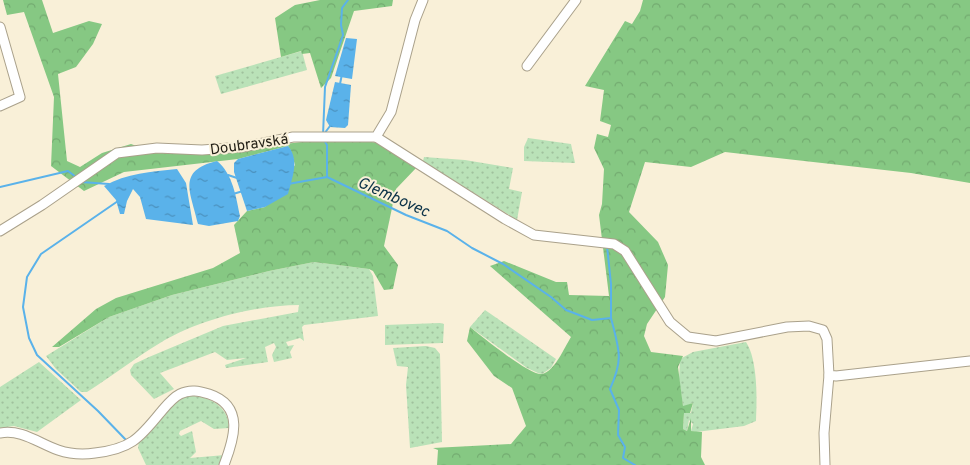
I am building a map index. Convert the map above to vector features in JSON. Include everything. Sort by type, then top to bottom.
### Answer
[{"type":"street","points":[[423,0],[415,20],[391,112],[376,137],[451,182],[504,219],[534,235],[614,244],[620,247],[625,251],[670,322],[688,336],[716,341],[787,327],[809,326],[823,330],[827,339],[829,374],[824,433],[825,465]]},
{"type":"street","points":[[527,66],[576,0]]},
{"type":"street","points":[[0,26],[20,97],[0,106]]},
{"type":"street","name":"Doubravská","points":[[0,231],[42,205],[117,153],[157,148],[202,150],[243,147],[293,137],[376,137]]},
{"type":"street","points":[[829,374],[845,377],[970,361]]},
{"type":"street","points":[[0,434],[22,434],[70,454],[110,451],[134,442],[169,402],[179,394],[190,390],[217,397],[224,403],[232,416],[234,437],[224,465]]},
{"type":"green space","points":[[3,0],[42,0],[53,33],[89,21],[102,24],[93,44],[76,67],[58,74],[67,161],[80,167],[102,153],[131,144],[156,153],[205,154],[301,142],[357,140],[379,143],[417,167],[396,189],[384,246],[398,265],[393,289],[384,290],[373,271],[369,269],[314,262],[172,295],[109,317],[59,347],[52,347],[96,309],[116,298],[213,268],[240,253],[234,225],[247,211],[265,207],[295,165],[288,146],[238,159],[124,172],[84,191],[51,166],[54,97],[24,12],[7,15]]},
{"type":"green space","points":[[320,0],[393,0],[392,6],[354,11],[331,78],[321,88],[310,53],[302,54],[301,51],[281,57],[275,18],[295,5]]},
{"type":"green space","points":[[643,0],[970,0],[970,183],[911,173],[725,152],[691,167],[645,162],[629,212],[658,242],[668,265],[665,297],[647,324],[644,336],[651,352],[683,356],[678,367],[683,406],[693,403],[690,413],[684,413],[683,429],[687,431],[691,418],[691,431],[702,432],[701,457],[705,465],[437,465],[438,450],[433,448],[511,444],[526,426],[512,388],[494,376],[467,341],[470,327],[527,369],[542,374],[555,364],[571,337],[490,266],[504,261],[556,282],[567,282],[569,295],[609,296],[599,215],[602,204],[604,169],[594,148],[597,134],[608,137],[611,125],[600,121],[604,90],[585,86],[625,21],[632,24],[640,11]]},
{"type":"green space","points":[[302,51],[307,70],[221,94],[215,76]]},
{"type":"green space","points":[[528,138],[571,144],[575,163],[524,161],[524,147]]},
{"type":"green space","points":[[424,157],[465,160],[513,168],[509,189],[522,192],[517,220],[423,161]]},
{"type":"green space","points":[[314,262],[369,269],[373,276],[378,316],[304,325],[302,327],[304,341],[300,338],[286,342],[288,346],[294,345],[290,352],[292,358],[274,362],[272,355],[276,347],[274,343],[265,347],[268,362],[226,368],[225,365],[246,358],[227,360],[215,352],[160,373],[174,389],[154,399],[131,375],[130,370],[134,364],[223,326],[298,312],[299,305],[246,311],[191,327],[151,349],[87,392],[81,392],[56,369],[46,356],[109,317],[172,295]]},
{"type":"green space","points":[[485,310],[556,359],[551,368],[542,374],[527,368],[470,327]]},
{"type":"green space","points":[[444,324],[443,343],[385,345],[385,325]]},
{"type":"green space","points":[[746,342],[755,370],[756,421],[744,426],[696,432],[691,431],[693,424],[689,420],[687,431],[683,429],[684,413],[691,413],[693,403],[683,407],[679,379],[680,359],[693,352]]},
{"type":"green space","points":[[426,346],[435,348],[440,354],[442,442],[410,448],[406,385],[408,367],[397,366],[393,348]]},
{"type":"green space","points":[[39,362],[81,400],[37,432],[14,426],[0,428],[0,387]]},
{"type":"green space","points":[[187,396],[202,397],[216,403],[225,413],[229,428],[214,429],[201,421],[180,431],[179,434],[181,436],[192,431],[196,452],[190,458],[225,455],[221,465],[146,465],[138,448],[139,442],[171,405]]},
{"type":"water","points":[[346,38],[357,39],[352,79],[335,76]]},
{"type":"water","points":[[335,82],[351,85],[348,125],[345,128],[330,127],[326,120]]},
{"type":"water","points":[[288,146],[292,151],[294,163],[288,194],[265,207],[247,211],[234,172],[234,163],[238,159]]},
{"type":"water","points":[[217,161],[227,172],[230,179],[240,216],[238,221],[209,226],[198,224],[190,193],[191,177],[204,165]]},
{"type":"water","points":[[177,169],[186,183],[193,225],[146,219],[140,197],[133,189],[127,201],[124,214],[120,214],[116,200],[104,186],[121,178]]},
{"type":"waterway","points":[[323,135],[325,87],[343,35],[341,25],[342,8],[348,0]]},
{"type":"waterway","points":[[340,84],[342,74]]},
{"type":"waterway","points":[[324,134],[330,126]]},
{"type":"waterway","points":[[324,140],[327,145],[327,177]]},
{"type":"waterway","name":"Glembovec","points":[[0,187],[68,171],[76,177]]},
{"type":"waterway","name":"Glembovec","points":[[228,175],[237,178]]},
{"type":"waterway","name":"Glembovec","points":[[288,184],[327,177],[406,215],[447,231],[472,248],[503,264],[551,297],[566,310],[592,320],[611,318],[619,361],[610,389],[619,410],[618,435],[625,447],[623,458],[635,465]]},
{"type":"waterway","name":"Glembovec","points":[[81,182],[109,184]]},
{"type":"waterway","points":[[233,194],[243,191]]},
{"type":"waterway","points":[[118,201],[41,254],[27,277],[23,307],[29,338],[37,355],[98,411],[127,441]]},
{"type":"waterway","points":[[607,246],[611,284],[611,318]]}]
